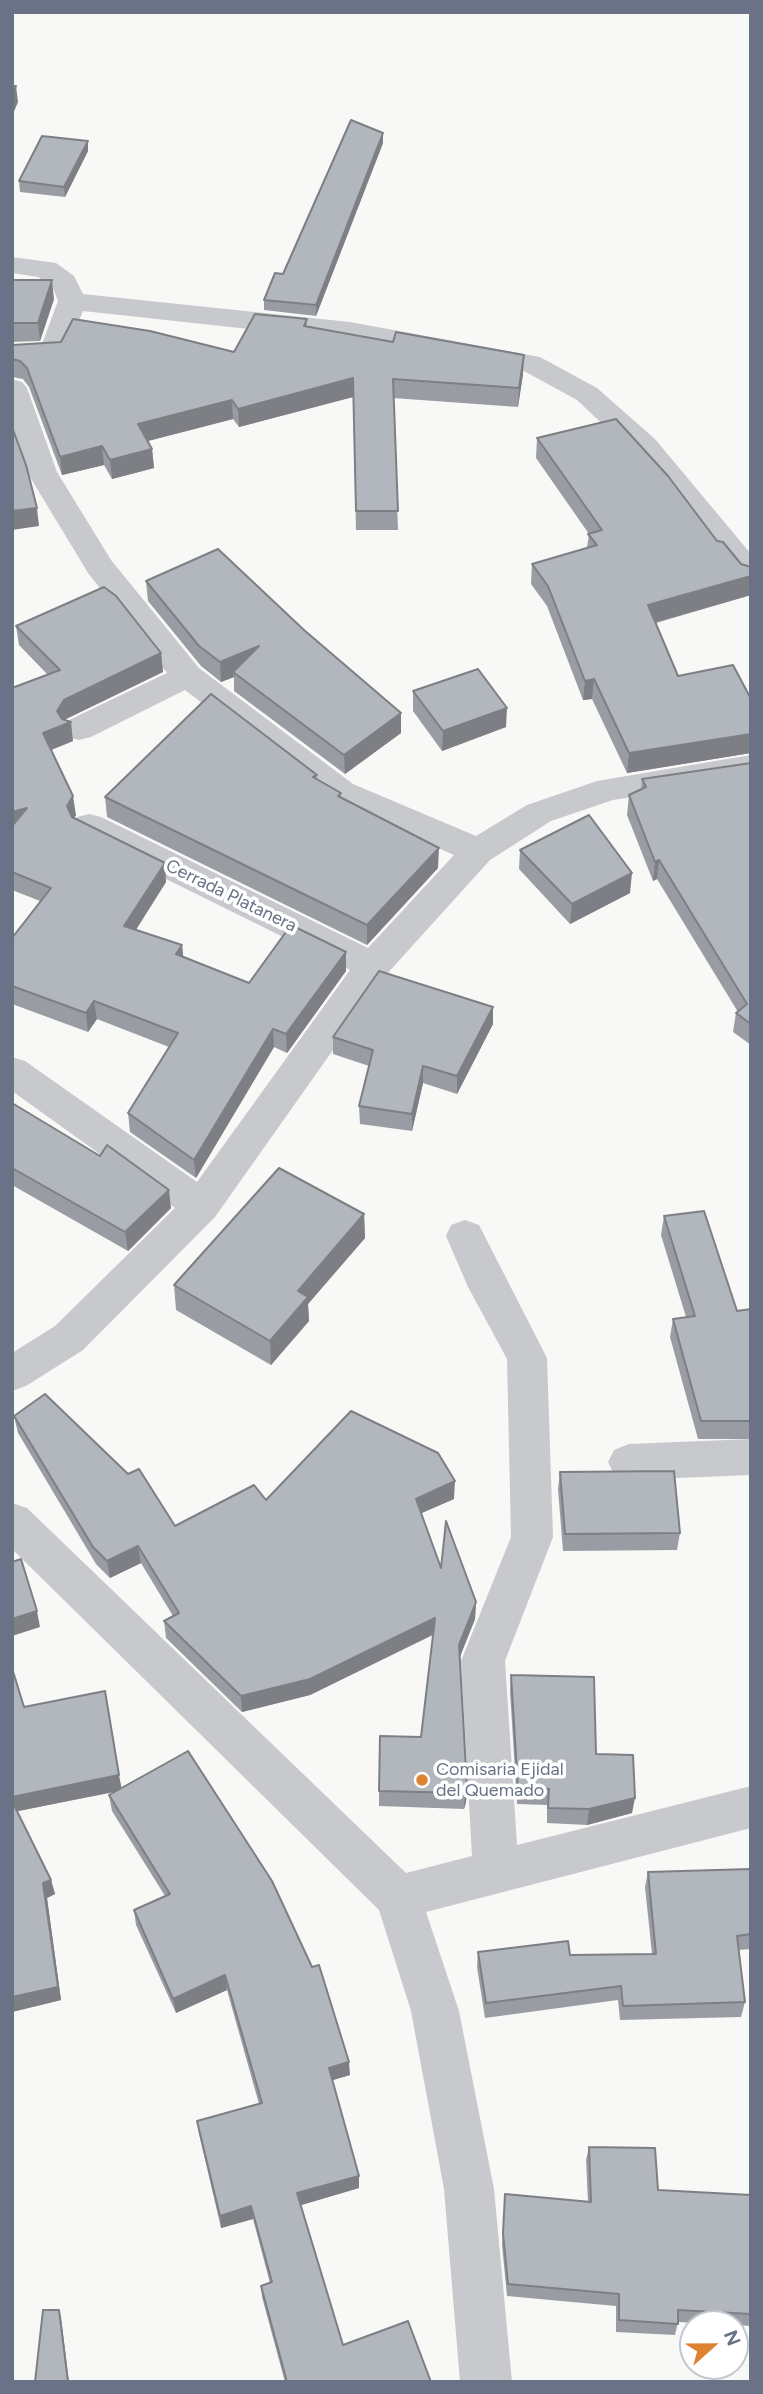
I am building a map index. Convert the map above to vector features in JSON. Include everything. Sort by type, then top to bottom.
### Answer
[{"type":"street","points":[[12,265],[46,269],[64,282],[72,301],[53,352],[12,353]]},
{"type":"street","points":[[72,301],[350,331],[530,363],[587,394],[644,446],[751,575]]},
{"type":"street","points":[[12,388],[49,484],[100,566],[187,676],[246,717],[341,792],[478,850]]},
{"type":"street","points":[[79,729],[187,676]]},
{"type":"street","points":[[12,1374],[69,1338],[201,1206],[373,966],[478,850],[539,813],[609,789],[751,767]]},
{"type":"street","name":"Cerrada Platanera","points":[[89,826],[373,966]]},
{"type":"street","points":[[12,1071],[201,1206]]},
{"type":"street","points":[[465,1236],[527,1358],[531,1537],[483,1661],[496,1874]]},
{"type":"street","points":[[629,1462],[751,1457]]},
{"type":"street","points":[[12,1521],[398,1897],[435,2011],[469,2189],[486,2382]]},
{"type":"street","points":[[398,1897],[751,1807]]},
{"type":"building","points":[[351,120],[383,133],[316,305],[264,300],[275,273],[283,274]]},
{"type":"building","points":[[42,136],[88,141],[64,187],[19,181]]},
{"type":"building","points":[[12,280],[52,280],[38,323],[12,323]]},
{"type":"building","points":[[255,314],[307,319],[304,326],[393,342],[396,332],[524,355],[519,388],[393,379],[398,511],[356,511],[353,378],[238,409],[232,400],[138,424],[152,449],[110,460],[102,446],[60,457],[27,368],[20,361],[12,359],[12,345],[61,342],[73,319],[150,331],[234,352]]},
{"type":"building","points":[[616,419],[668,476],[717,541],[723,542],[741,564],[751,567],[751,576],[648,605],[678,676],[733,665],[751,699],[751,734],[629,753],[594,679],[585,681],[548,586],[532,564],[597,545],[588,534],[602,530],[537,438]]},
{"type":"building","points":[[12,427],[26,465],[37,508],[12,511]]},
{"type":"building","points":[[218,549],[304,630],[401,713],[344,755],[233,672],[259,646],[220,662],[199,646],[146,581]]},
{"type":"building","points":[[104,587],[116,596],[161,653],[64,700],[57,711],[62,719],[71,722],[43,733],[73,796],[67,806],[72,817],[165,863],[124,926],[182,945],[176,954],[249,983],[291,925],[346,952],[286,1034],[273,1029],[194,1160],[128,1113],[178,1033],[94,1001],[86,1013],[12,986],[12,938],[51,888],[12,872],[12,826],[27,808],[12,812],[12,688],[60,670],[16,626]]},
{"type":"building","points":[[478,669],[507,708],[443,731],[413,691]]},
{"type":"building","points":[[211,694],[317,775],[313,777],[341,793],[338,796],[439,848],[367,925],[105,797]]},
{"type":"building","points":[[751,763],[751,1024],[736,1013],[747,1004],[659,860],[655,862],[629,795],[646,787],[642,779]]},
{"type":"building","points":[[589,815],[632,873],[572,904],[520,850]]},
{"type":"building","points":[[379,971],[493,1007],[457,1076],[423,1066],[412,1114],[359,1106],[373,1050],[333,1037]]},
{"type":"building","points":[[12,1103],[100,1156],[107,1145],[169,1190],[125,1232],[12,1168]]},
{"type":"building","points":[[279,1168],[364,1214],[298,1291],[308,1297],[270,1341],[174,1285]]},
{"type":"building","points":[[704,1211],[737,1311],[751,1309],[751,1421],[701,1421],[673,1319],[695,1316],[664,1216]]},
{"type":"building","points":[[45,1394],[128,1474],[139,1469],[175,1526],[254,1485],[266,1500],[351,1411],[438,1453],[455,1481],[416,1499],[441,1568],[446,1521],[476,1602],[459,1645],[467,1787],[465,1793],[379,1791],[380,1736],[421,1737],[435,1618],[310,1679],[241,1696],[164,1621],[179,1613],[138,1546],[107,1561],[93,1547],[14,1416]]},
{"type":"building","points":[[674,1471],[680,1533],[565,1534],[560,1472]]},
{"type":"building","points":[[21,1559],[37,1611],[12,1619],[12,1562]]},
{"type":"building","points":[[12,1668],[24,1707],[105,1691],[119,1775],[12,1797]]},
{"type":"building","points":[[511,1675],[594,1677],[596,1754],[633,1755],[635,1798],[589,1809],[548,1808],[549,1789],[518,1788]]},
{"type":"building","points":[[188,1751],[272,1881],[312,1967],[319,1965],[349,2062],[329,2068],[359,2176],[297,2193],[343,2345],[408,2321],[431,2382],[287,2382],[261,2286],[272,2282],[251,2206],[220,2216],[197,2121],[262,2103],[225,1975],[173,1999],[134,1910],[170,1894],[109,1795]]},
{"type":"building","points":[[12,1801],[51,1880],[43,1883],[58,1987],[12,1997]]},
{"type":"building","points":[[751,1869],[751,1934],[737,1936],[745,2002],[623,2006],[621,1986],[486,2003],[478,1952],[568,1941],[570,1955],[656,1954],[648,1872]]},
{"type":"building","points":[[589,2147],[655,2148],[658,2190],[751,2195],[751,2314],[749,2310],[678,2310],[678,2324],[619,2320],[619,2294],[508,2284],[503,2233],[505,2194],[591,2202]]},
{"type":"building","points":[[43,2310],[59,2310],[68,2382],[35,2382]]},
{"type":"place","name":"Comisaria Ejidal del Quemado","points":[[422,1780]]}]
